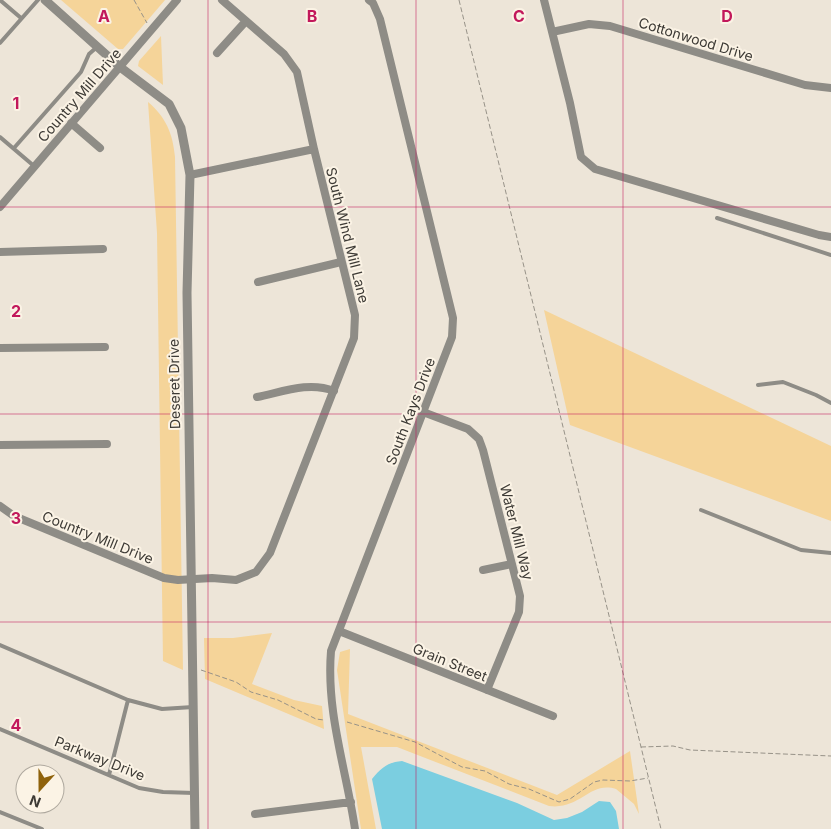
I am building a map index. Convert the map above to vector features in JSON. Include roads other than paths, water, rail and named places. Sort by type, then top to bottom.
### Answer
[{"type":"street","name":"Deseret Drive","points":[[45,0],[120,67],[169,104],[181,128],[190,175],[187,293],[195,829]]},
{"type":"street","name":"Country Mill Drive","points":[[0,207],[177,0]]},
{"type":"street","name":"South Wind Mill Lane","points":[[190,579],[236,580],[256,572],[270,553],[354,338],[355,322],[355,315],[297,72],[284,54],[222,0]]},
{"type":"street","name":"South Kays Drive","points":[[355,829],[351,802],[333,722],[329,676],[331,651],[452,337],[453,318],[380,19],[373,3],[369,0]]},
{"type":"street","points":[[544,0],[570,102],[581,157],[595,169],[831,237]]},
{"type":"street","points":[[217,54],[246,21]]},
{"type":"street","name":"Cottonwood Drive","points":[[552,32],[589,24],[610,26],[805,85],[831,88]]},
{"type":"street","points":[[71,123],[100,148]]},
{"type":"street","points":[[190,175],[314,149]]},
{"type":"street","points":[[0,252],[104,249]]},
{"type":"street","points":[[258,282],[341,262]]},
{"type":"street","points":[[0,348],[106,346]]},
{"type":"street","points":[[257,397],[310,386],[324,387],[334,391]]},
{"type":"street","name":"Water Mill Way","points":[[424,412],[468,430],[479,439],[520,596],[518,612],[488,690]]},
{"type":"street","points":[[0,445],[107,444]]},
{"type":"street","name":"Country Mill Drive","points":[[0,506],[14,516],[164,578],[190,579]]},
{"type":"street","points":[[484,570],[512,564]]},
{"type":"street","name":"Grain Street","points":[[339,631],[552,716]]},
{"type":"street","points":[[255,814],[351,802]]},
{"type":"lane","points":[[0,0],[21,18]]},
{"type":"lane","points":[[0,43],[38,0]]},
{"type":"lane","points":[[0,9],[5,4]]},
{"type":"lane","points":[[14,148],[81,72],[89,54],[98,46]]},
{"type":"lane","points":[[0,137],[34,166]]},
{"type":"lane","points":[[717,218],[831,255]]},
{"type":"lane","points":[[758,385],[783,382],[831,403]]},
{"type":"lane","points":[[701,510],[801,550],[831,554]]},
{"type":"lane","points":[[0,645],[128,700],[162,709],[193,707]]},
{"type":"lane","points":[[108,775],[128,700]]},
{"type":"lane","name":"Parkway Drive","points":[[0,730],[151,791],[194,793]]},
{"type":"lane","points":[[0,812],[42,829]]},
{"type":"water","points":[[402,761],[517,803],[554,820],[567,818],[582,812],[599,801],[610,802],[616,811],[619,829],[382,829],[372,779],[385,766]]}]
